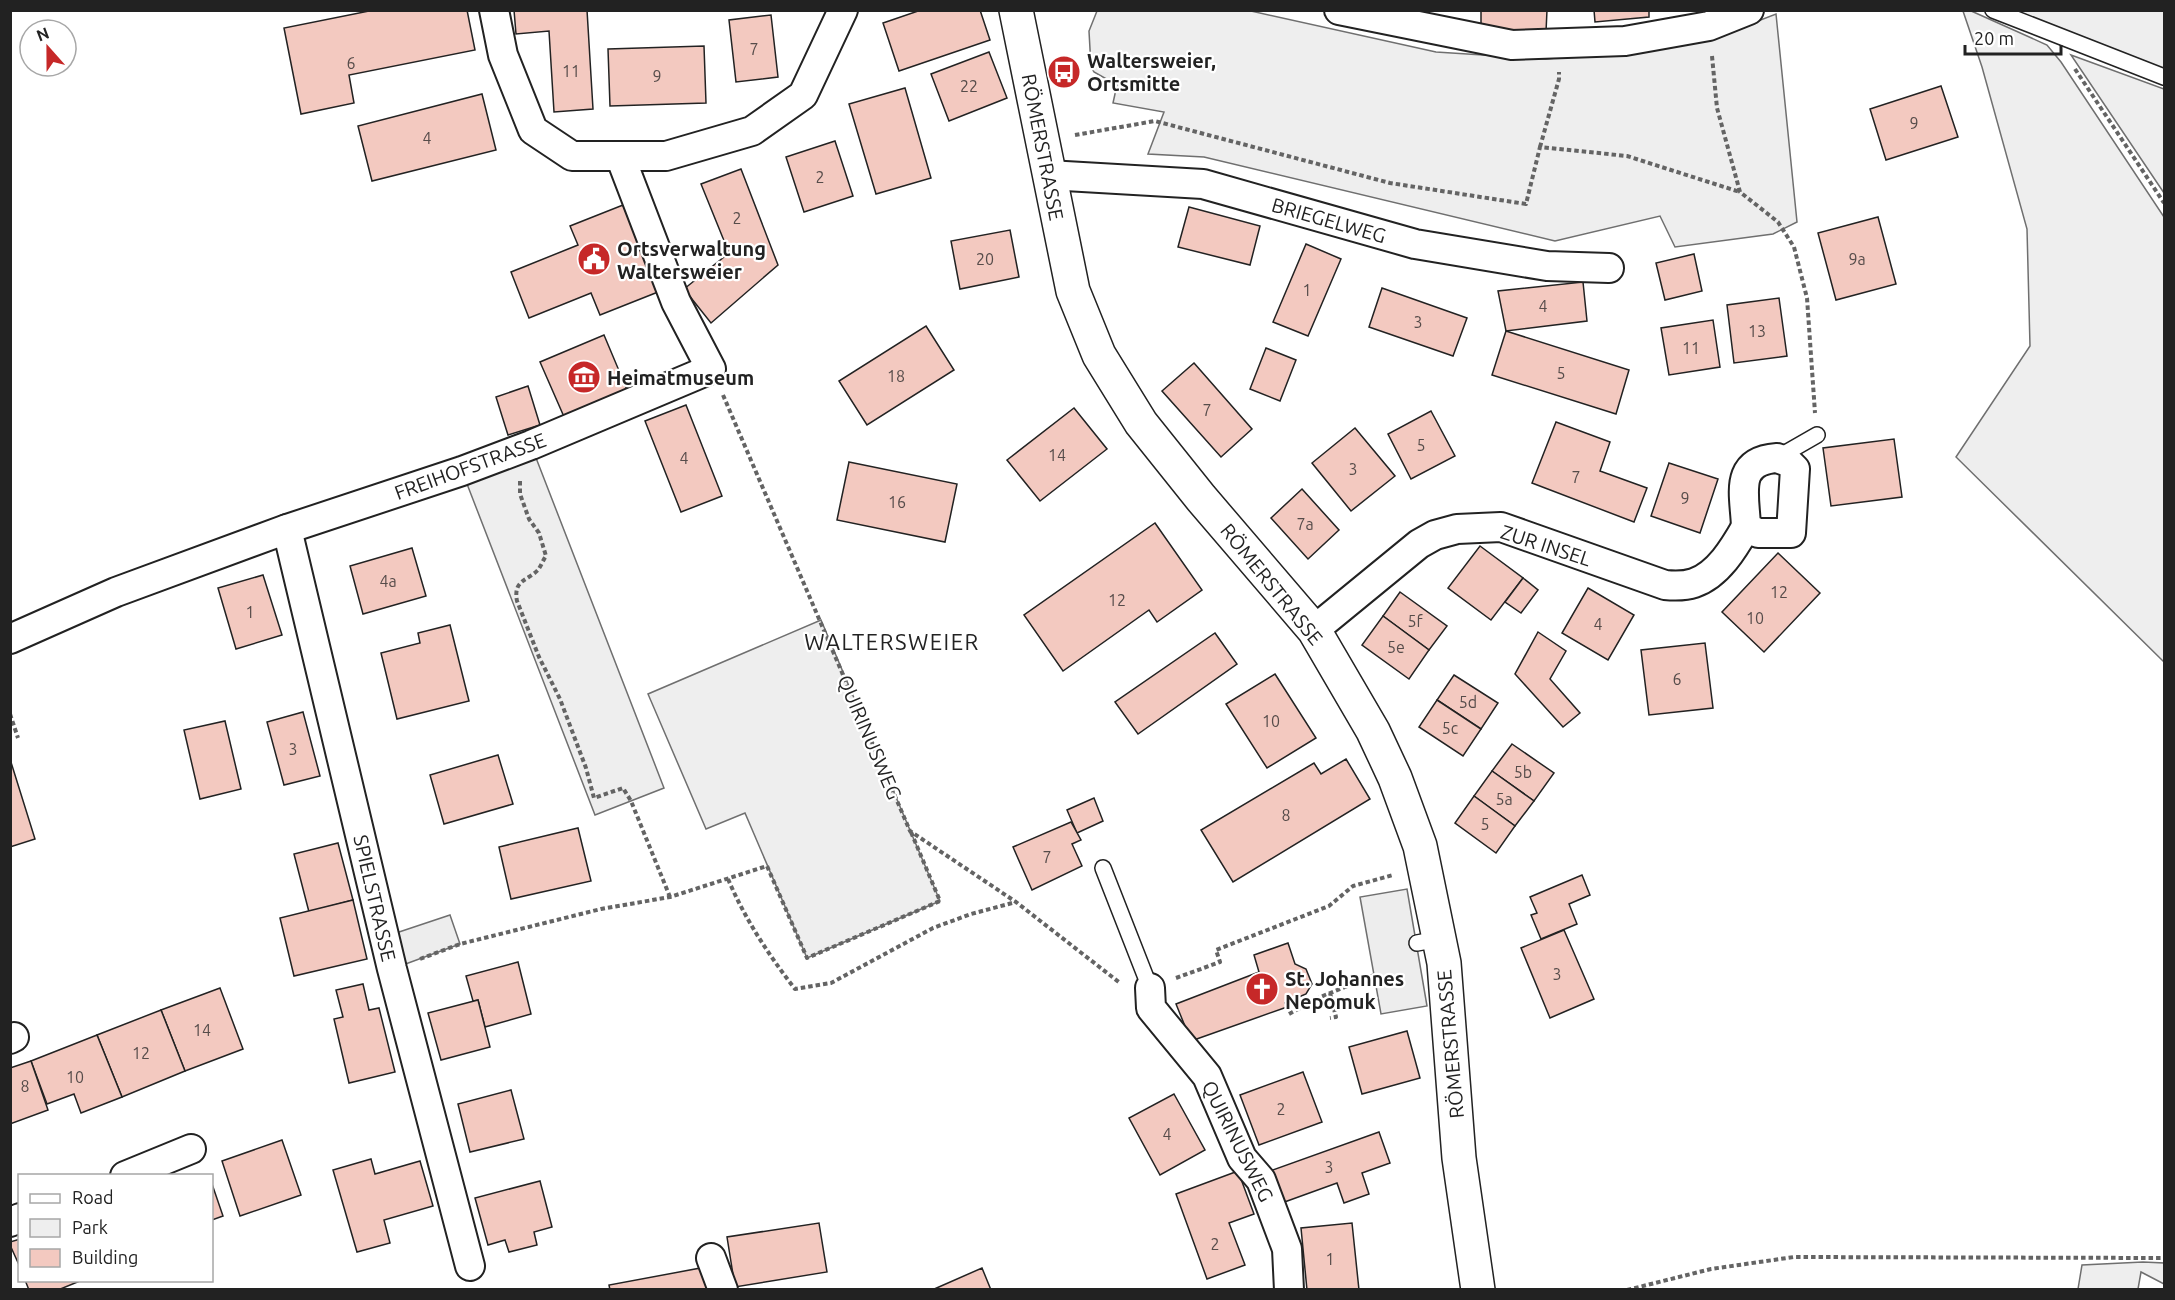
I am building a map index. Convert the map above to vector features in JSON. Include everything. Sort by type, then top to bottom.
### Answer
[{"type":"street","points":[[494,10],[503,55],[533,130],[572,156],[666,156],[752,131],[803,95],[843,10]]},
{"type":"street","name":"RÖMERSTRASSE","points":[[1016,10],[1073,291],[1099,355],[1141,423],[1201,498],[1314,630],[1373,731],[1420,846],[1425,866],[1428,941],[1444,963],[1459,1158],[1478,1290]]},
{"type":"street","points":[[1340,10],[1512,45],[1625,41],[1708,26],[1749,10]]},
{"type":"street","points":[[620,156],[676,302],[711,369]]},
{"type":"street","name":"BRIEGELWEG","points":[[1048,175],[1203,184],[1415,244],[1547,266],[1609,268]]},
{"type":"street","name":"FREIHOFSTRASSE","points":[[10,639],[116,591],[287,529],[508,454],[711,369]]},
{"type":"street","points":[[1777,458],[1788,462],[1795,469],[1791,532],[1758,533],[1746,527],[1745,484],[1748,470],[1765,459],[1777,458]]},
{"type":"street","name":"ZUR INSEL","points":[[1314,630],[1419,544],[1435,536],[1457,530],[1501,527],[1665,585],[1680,586],[1696,583],[1714,570],[1732,551],[1746,527]]},
{"type":"street","name":"SPIELSTRASSE","points":[[287,529],[392,969],[470,1266]]},
{"type":"street","name":"QUIRINUSWEG","points":[[1151,998],[1207,1076],[1242,1158],[1262,1180],[1287,1249],[1289,1290]]},
{"type":"street","points":[[130,1174],[191,1149]]},
{"type":"street","points":[[711,1258],[723,1290]]},
{"type":"lane","points":[[1993,10],[2164,78]]},
{"type":"lane","points":[[1777,458],[1817,435]]},
{"type":"lane","name":"QUIRINUSWEG","points":[[1102,868],[1151,998]]},
{"type":"path","points":[[1708,26],[1717,108],[1740,192]]},
{"type":"path","points":[[2051,33],[2164,203]]},
{"type":"path","points":[[1041,140],[1155,121],[1390,183],[1526,204],[1559,79],[1559,57],[1553,44]]},
{"type":"path","points":[[1540,147],[1627,156],[1740,192],[1778,222],[1794,247],[1807,298],[1817,435]]},
{"type":"path","name":"QUIRINUSWEG","points":[[711,369],[750,454],[940,901],[807,958],[767,866],[728,879]]},
{"type":"path","points":[[508,454],[520,483],[519,494],[529,519],[540,533],[546,556],[537,570],[518,585],[515,592],[517,601],[539,657],[560,699],[586,768],[594,798],[623,788],[631,801],[670,897]]},
{"type":"path","points":[[10,714],[18,738]]},
{"type":"path","points":[[910,831],[1017,902],[1151,998],[1220,962],[1216,950],[1329,906],[1353,886],[1425,866]]},
{"type":"path","points":[[392,969],[460,944],[601,909],[670,897],[728,879],[740,906],[768,955],[795,989],[831,983],[933,928],[970,914],[1017,902]]},
{"type":"path","points":[[1289,1014],[1330,993],[1374,975]]},
{"type":"path","points":[[1330,993],[1336,1017],[1330,1018]]},
{"type":"path","points":[[1627,1290],[1711,1269],[1794,1257],[2164,1258]]},
{"type":"green space","points":[[1969,10],[2047,45],[2061,62],[2164,217],[2164,662],[1956,457],[2030,346],[2027,229],[1982,67],[1963,11]]},
{"type":"green space","points":[[1097,11],[1251,11],[1436,52],[1546,59],[1604,53],[1732,31],[1776,14],[1797,222],[1773,234],[1675,247],[1660,216],[1555,241],[1204,157],[1148,154],[1164,112],[1113,103],[1117,85],[1094,72],[1091,67],[1089,31]]},
{"type":"green space","points":[[2008,11],[2164,11],[2164,72]]},
{"type":"green space","points":[[2071,55],[2164,89],[2164,193]]},
{"type":"green space","points":[[531,445],[664,788],[595,815],[462,471]]},
{"type":"green space","points":[[821,620],[940,901],[807,958],[745,813],[706,829],[648,694]]},
{"type":"green space","points":[[2164,1263],[2164,1284],[2141,1272],[2138,1289],[2078,1289],[2082,1265]]},
{"type":"shaded area","points":[[1407,889],[1427,1006],[1381,1014],[1360,897]]},
{"type":"shaded area","points":[[450,915],[460,944],[392,969],[384,937]]},
{"type":"building","points":[[374,10],[467,10],[475,50],[349,75],[354,103],[301,114],[284,28]]},
{"type":"building","points":[[514,10],[587,10],[593,109],[554,112],[549,31],[516,34]]},
{"type":"building","points":[[921,10],[980,10],[990,40],[899,71],[883,23]]},
{"type":"building","points":[[1481,10],[1547,10],[1546,32],[1481,30]]},
{"type":"building","points":[[1594,10],[1649,10],[1649,17],[1595,22]]},
{"type":"building","points":[[771,15],[778,77],[736,82],[729,20]]},
{"type":"building","points":[[704,46],[706,103],[610,106],[608,49]]},
{"type":"building","points":[[989,52],[1007,98],[949,121],[931,74]]},
{"type":"building","points":[[1941,86],[1958,137],[1886,160],[1870,109]]},
{"type":"building","points":[[905,88],[931,178],[876,194],[849,104]]},
{"type":"building","points":[[482,94],[496,150],[372,181],[358,126]]},
{"type":"building","points":[[835,141],[853,196],[804,212],[786,157]]},
{"type":"building","points":[[741,169],[778,265],[711,323],[684,289],[729,253],[701,184]]},
{"type":"building","name":"Ortsverwaltung Waltersweier","points":[[623,205],[658,292],[600,315],[591,293],[529,318],[511,272],[578,245],[570,226]]},
{"type":"building","points":[[1189,207],[1260,226],[1250,265],[1178,247]]},
{"type":"building","points":[[1878,217],[1896,284],[1836,300],[1818,233]]},
{"type":"building","points":[[1010,230],[1019,277],[960,289],[951,241]]},
{"type":"building","points":[[1306,244],[1341,259],[1308,336],[1273,322]]},
{"type":"building","points":[[1694,254],[1702,291],[1665,300],[1656,263]]},
{"type":"building","points":[[1583,282],[1587,321],[1506,331],[1498,291]]},
{"type":"building","points":[[1382,288],[1467,318],[1453,356],[1369,327]]},
{"type":"building","points":[[1779,298],[1787,356],[1734,363],[1727,305]]},
{"type":"building","points":[[1713,320],[1720,367],[1669,375],[1661,328]]},
{"type":"building","points":[[926,326],[954,370],[867,425],[839,381]]},
{"type":"building","points":[[1506,331],[1629,370],[1616,414],[1492,375]]},
{"type":"building","name":"Heimatmuseum","points":[[604,335],[628,392],[565,419],[540,362]]},
{"type":"building","points":[[1266,348],[1296,360],[1280,401],[1250,389]]},
{"type":"building","points":[[1194,363],[1252,429],[1221,457],[1162,391]]},
{"type":"building","points":[[528,386],[540,425],[508,435],[496,397]]},
{"type":"building","points":[[686,405],[722,496],[681,512],[645,421]]},
{"type":"building","points":[[1074,408],[1107,449],[1040,501],[1007,460]]},
{"type":"building","points":[[1431,411],[1455,456],[1411,479],[1388,434]]},
{"type":"building","points":[[1556,422],[1610,442],[1600,471],[1647,488],[1634,522],[1532,483]]},
{"type":"building","points":[[1355,428],[1395,476],[1351,511],[1312,463]]},
{"type":"building","points":[[1894,439],[1902,497],[1831,506],[1823,448]]},
{"type":"building","points":[[849,462],[957,484],[945,542],[837,520]]},
{"type":"building","points":[[1669,463],[1718,479],[1700,533],[1651,516]]},
{"type":"building","points":[[1302,489],[1339,530],[1308,559],[1271,518]]},
{"type":"building","points":[[1155,523],[1202,590],[1157,622],[1149,610],[1063,671],[1024,615]]},
{"type":"building","points":[[1480,546],[1523,578],[1491,620],[1448,588]]},
{"type":"building","points":[[412,548],[426,596],[363,614],[350,566]]},
{"type":"building","points":[[1778,553],[1820,593],[1764,652],[1722,612]]},
{"type":"building","points":[[263,575],[282,635],[236,649],[218,588]]},
{"type":"building","points":[[1523,578],[1538,590],[1521,613],[1505,602]]},
{"type":"building","points":[[1588,588],[1634,615],[1608,660],[1562,633]]},
{"type":"building","points":[[1400,592],[1447,626],[1429,650],[1383,616]]},
{"type":"building","points":[[1383,616],[1429,650],[1409,679],[1362,645]]},
{"type":"building","points":[[450,625],[469,701],[397,719],[381,653],[420,643],[418,633]]},
{"type":"building","points":[[1538,632],[1566,651],[1550,679],[1580,713],[1563,727],[1515,674]]},
{"type":"building","points":[[1215,633],[1237,664],[1138,734],[1115,702]]},
{"type":"building","points":[[1705,643],[1713,708],[1649,715],[1641,650]]},
{"type":"building","points":[[1275,674],[1316,738],[1267,768],[1226,704]]},
{"type":"building","points":[[1454,675],[1498,703],[1481,729],[1437,700]]},
{"type":"building","points":[[1437,700],[1481,729],[1463,756],[1419,727]]},
{"type":"building","points":[[303,712],[320,776],[284,785],[267,722]]},
{"type":"building","points":[[225,721],[241,789],[200,799],[184,730]]},
{"type":"building","points":[[1512,744],[1554,773],[1534,801],[1492,771]]},
{"type":"building","points":[[498,755],[513,804],[444,824],[430,775]]},
{"type":"building","points":[[10,759],[35,839],[10,847]]},
{"type":"building","points":[[1346,759],[1370,799],[1233,882],[1201,830],[1314,763],[1321,774]]},
{"type":"building","points":[[1492,771],[1534,801],[1515,826],[1474,796]]},
{"type":"building","points":[[1474,796],[1515,826],[1496,853],[1455,823]]},
{"type":"building","points":[[1094,798],[1103,821],[1077,833],[1067,810]]},
{"type":"building","points":[[1071,822],[1081,840],[1072,844],[1082,866],[1032,890],[1013,847]]},
{"type":"building","points":[[578,828],[591,881],[511,899],[499,847]]},
{"type":"building","points":[[338,843],[353,900],[309,912],[294,854]]},
{"type":"building","points":[[1582,875],[1590,895],[1569,904],[1577,924],[1541,939],[1531,915],[1537,913],[1530,897]]},
{"type":"building","points":[[353,900],[367,959],[294,976],[280,918]]},
{"type":"building","points":[[1564,930],[1594,999],[1550,1018],[1521,948]]},
{"type":"building","name":"St. Johannes Nepomuk","points":[[1288,943],[1295,964],[1306,969],[1312,984],[1306,994],[1285,1003],[1287,1007],[1191,1041],[1176,1004],[1259,972],[1254,955]]},
{"type":"building","points":[[518,962],[531,1014],[485,1027],[478,1000],[473,1001],[466,976]]},
{"type":"building","points":[[363,984],[369,1010],[379,1008],[395,1072],[349,1083],[334,1019],[343,1017],[336,990]]},
{"type":"building","points":[[220,988],[243,1049],[185,1071],[161,1010]]},
{"type":"building","points":[[478,1000],[490,1047],[441,1060],[428,1013]]},
{"type":"building","points":[[161,1010],[185,1071],[122,1097],[97,1035]]},
{"type":"building","points":[[1407,1031],[1420,1078],[1362,1094],[1349,1047]]},
{"type":"building","points":[[97,1035],[122,1097],[81,1113],[74,1094],[47,1104],[31,1061]]},
{"type":"building","points":[[31,1061],[48,1110],[10,1124],[10,1068]]},
{"type":"building","points":[[1303,1072],[1322,1122],[1259,1145],[1240,1095]]},
{"type":"building","points":[[511,1090],[524,1139],[470,1152],[458,1104]]},
{"type":"building","points":[[1174,1094],[1205,1150],[1160,1175],[1129,1118]]},
{"type":"building","points":[[1379,1132],[1390,1163],[1362,1173],[1369,1194],[1344,1203],[1337,1183],[1279,1204],[1267,1172]]},
{"type":"building","points":[[282,1140],[301,1195],[240,1216],[222,1161]]},
{"type":"building","points":[[371,1159],[375,1174],[420,1161],[433,1206],[384,1220],[390,1243],[357,1252],[333,1170]]},
{"type":"building","points":[[1238,1171],[1254,1214],[1229,1223],[1245,1265],[1207,1279],[1176,1194]]},
{"type":"building","points":[[540,1181],[552,1227],[534,1232],[537,1245],[509,1252],[505,1240],[488,1245],[475,1198]]},
{"type":"building","points":[[213,1187],[223,1216],[213,1220]]},
{"type":"building","points":[[819,1223],[827,1272],[735,1287],[727,1237]]},
{"type":"building","points":[[1352,1223],[1359,1290],[1307,1290],[1301,1228]]},
{"type":"building","points":[[18,1240],[18,1263],[10,1245],[10,1242]]},
{"type":"building","points":[[706,1267],[709,1290],[610,1290],[609,1285]]},
{"type":"building","points":[[982,1268],[991,1290],[932,1290]]},
{"type":"building","points":[[26,1282],[78,1282],[58,1290],[29,1290]]},
{"type":"place","name":"Waltersweier, Ortsmitte","points":[[1064,72]]},
{"type":"place","name":"Ortsverwaltung Waltersweier","points":[[594,259]]},
{"type":"place","name":"Heimatmuseum","points":[[584,377]]},
{"type":"place","name":"St. Johannes Nepomuk","points":[[1262,989]]},
{"type":"district","name":"WALTERSWEIER","points":[[892,641]]}]
